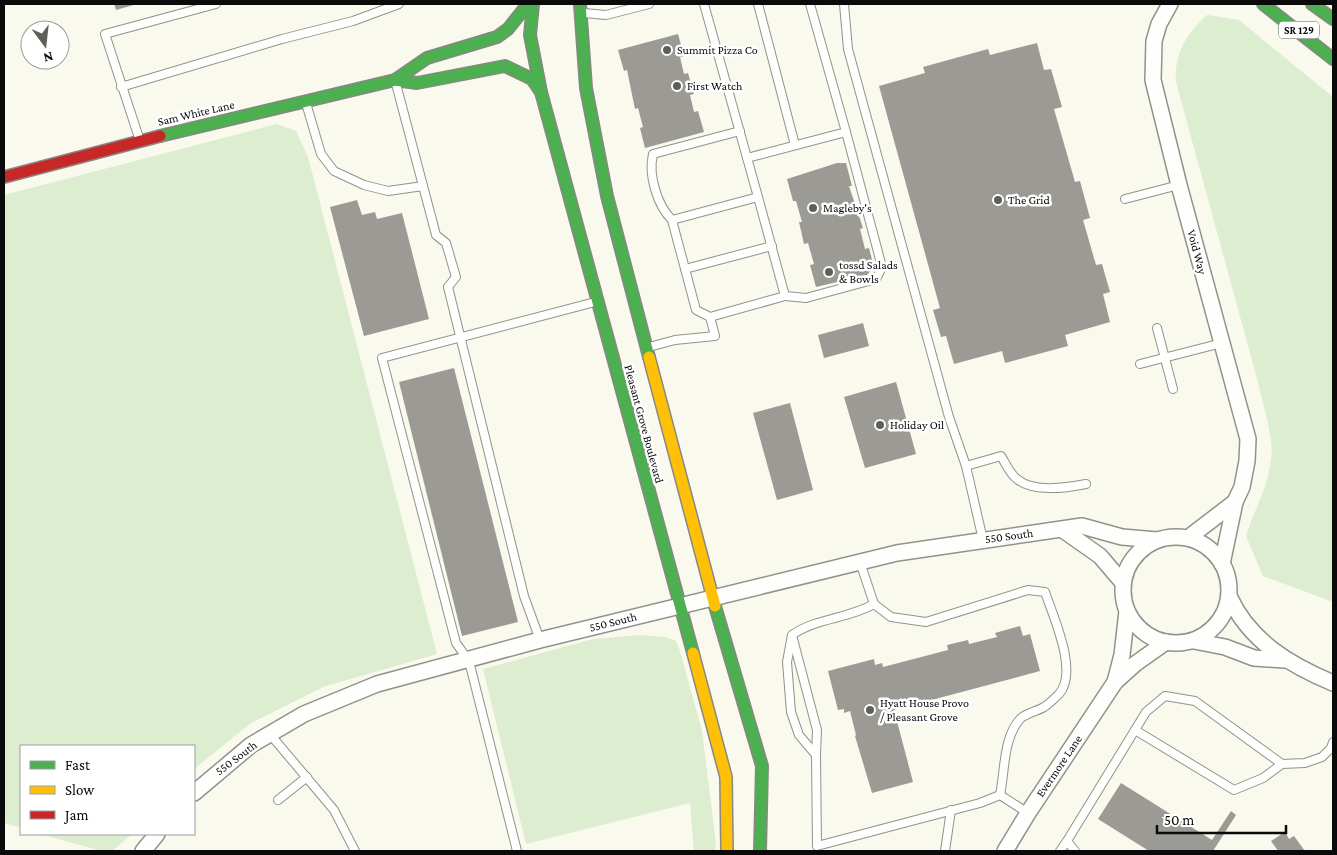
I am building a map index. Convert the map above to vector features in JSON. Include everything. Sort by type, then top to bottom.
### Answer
[{"type":"main road","name":"Sam White Lane","points":[[395,80],[427,58],[497,37],[508,29],[528,4]]},
{"type":"main road","name":"Pleasant Grove Boulevard","points":[[534,4],[530,35],[541,92],[726,777],[727,851]]},
{"type":"main road","name":"SR 129","points":[[1263,4],[1333,59]]},
{"type":"main road","name":"SR 129","points":[[1312,4],[1333,20]]},
{"type":"main road","name":"Pleasant Grove Boulevard","points":[[580,8],[586,88],[607,196],[714,598],[762,766],[760,851]]},
{"type":"main road","name":"Sam White Lane","points":[[4,177],[140,141],[395,80],[417,83],[505,66],[532,79],[541,92]]},
{"type":"street","name":"Void Way","points":[[1170,4],[1159,24],[1154,41],[1153,80],[1178,185],[1248,439],[1247,461],[1242,486],[1235,502],[1222,564]]},
{"type":"street","points":[[1188,538],[1235,502]]},
{"type":"street","name":"550 South","points":[[195,792],[228,762],[269,733],[304,714],[377,684],[469,661],[540,640],[898,553],[1082,526],[1122,537],[1157,540]]},
{"type":"street","points":[[1063,530],[1100,556],[1123,583]]},
{"type":"street","points":[[1172,537],[1188,538],[1202,544],[1216,554],[1230,585],[1229,596],[1222,618],[1210,632],[1194,641],[1176,644],[1158,641],[1142,632],[1131,620],[1123,597],[1125,573],[1133,558],[1157,540],[1172,537]]},
{"type":"street","points":[[1229,596],[1244,624],[1284,660],[1333,683]]},
{"type":"street","points":[[1115,682],[1122,655],[1127,611]]},
{"type":"street","points":[[1194,641],[1225,648],[1254,658],[1284,660]]},
{"type":"street","points":[[1115,682],[1135,664],[1166,642]]},
{"type":"street","name":"Evermore Lane","points":[[1005,851],[1115,682]]},
{"type":"street","points":[[142,851],[156,835]]},
{"type":"lane","points":[[140,141],[105,34],[216,4]]},
{"type":"lane","points":[[121,87],[353,21],[399,4]]},
{"type":"lane","points":[[580,8],[606,15],[650,4]]},
{"type":"lane","points":[[704,4],[786,296]]},
{"type":"lane","points":[[758,4],[795,145]]},
{"type":"lane","points":[[740,131],[653,154],[650,165],[662,209],[672,220],[696,310],[710,317],[786,296],[806,298],[876,279],[882,267],[810,4]]},
{"type":"lane","points":[[844,4],[848,49],[949,417],[966,466],[983,540]]},
{"type":"lane","points":[[395,80],[436,236],[446,243],[456,278],[448,288],[524,596],[540,640]]},
{"type":"lane","points":[[305,101],[321,154],[334,172],[364,185],[388,191],[423,186]]},
{"type":"lane","points":[[747,158],[846,132]]},
{"type":"lane","points":[[1125,199],[1178,185]]},
{"type":"lane","points":[[672,220],[758,197]]},
{"type":"lane","points":[[685,269],[772,246]]},
{"type":"lane","points":[[517,851],[469,661],[456,643],[382,358],[597,301]]},
{"type":"lane","points":[[648,348],[675,340],[715,336],[710,317]]},
{"type":"lane","points":[[1157,328],[1173,389]]},
{"type":"lane","points":[[1140,364],[1222,343]]},
{"type":"lane","points":[[966,466],[1001,456],[1015,478],[1026,486],[1068,488],[1086,484]]},
{"type":"lane","points":[[860,562],[874,604],[891,617],[926,622],[1028,590],[1045,592],[1060,634],[1067,673],[1060,692],[1045,707],[1021,718],[1006,746],[1006,764],[1000,795]]},
{"type":"lane","points":[[816,755],[799,735],[790,712],[788,662],[792,635],[802,628],[860,612],[874,604]]},
{"type":"lane","points":[[792,635],[817,730],[818,849],[1000,795],[1028,813]]},
{"type":"lane","points":[[1060,851],[1146,712],[1165,696],[1195,701],[1282,764]]},
{"type":"lane","points":[[1134,730],[1234,790],[1263,778],[1282,764],[1305,763],[1322,757],[1331,748],[1333,742]]},
{"type":"lane","points":[[269,733],[334,810],[355,851]]},
{"type":"lane","points":[[278,800],[307,777]]},
{"type":"lane","points":[[945,851],[951,810]]},
{"type":"lane","points":[[1067,841],[1075,851]]},
{"type":"green space","points":[[1207,15],[1239,20],[1333,97],[1333,602],[1263,576],[1246,536],[1268,475],[1272,446],[1269,426],[1176,82],[1177,62],[1183,45],[1193,29]]},
{"type":"green space","points":[[277,124],[296,131],[308,157],[437,654],[323,687],[251,723],[195,768],[195,745],[20,745],[20,828],[4,823],[4,195]]},
{"type":"green space","points":[[639,635],[665,637],[676,641],[680,651],[702,731],[716,844],[715,851],[694,851],[690,803],[526,844],[483,669],[593,639]]},
{"type":"green space","points":[[44,835],[131,835],[112,851],[102,851]]},
{"type":"building","points":[[114,4],[137,4],[116,10]]},
{"type":"building","points":[[678,34],[684,56],[680,57],[684,74],[688,73],[694,94],[690,95],[694,112],[698,111],[704,132],[645,148],[640,128],[643,127],[638,108],[635,109],[627,70],[624,71],[618,50]]},
{"type":"building","name":"The Grid","points":[[1037,43],[1044,70],[1051,69],[1062,107],[1054,109],[1075,182],[1080,181],[1090,218],[1083,220],[1096,265],[1102,264],[1110,292],[1103,294],[1110,322],[1065,335],[1068,346],[1005,363],[1002,351],[954,364],[946,336],[941,337],[933,310],[940,308],[879,86],[925,73],[923,67],[988,49],[990,55]]},
{"type":"building","points":[[837,163],[846,163],[852,186],[849,186],[863,228],[860,229],[865,249],[869,248],[874,267],[867,275],[816,287],[810,265],[814,264],[808,243],[804,244],[799,222],[802,222],[796,201],[793,201],[787,179]]},
{"type":"building","points":[[357,200],[362,215],[375,212],[377,219],[402,213],[429,319],[364,336],[330,207]]},
{"type":"building","points":[[863,323],[869,346],[824,358],[818,335]]},
{"type":"building","points":[[454,368],[518,622],[462,636],[399,382]]},
{"type":"building","name":"Holiday Oil","points":[[896,382],[916,454],[865,468],[844,397]]},
{"type":"building","points":[[790,403],[813,490],[777,500],[753,413]]},
{"type":"building","name":"Hyatt House Provo / Pleasant Grove","points":[[1020,626],[1023,636],[1030,634],[1040,671],[894,710],[913,782],[872,793],[855,736],[850,711],[844,713],[844,709],[838,710],[828,671],[874,659],[875,665],[882,663],[883,667],[948,650],[947,645],[968,640],[969,644],[997,637],[995,633]]},
{"type":"building","points":[[1121,783],[1212,840],[1231,811],[1236,815],[1213,851],[1149,851],[1098,819]]},
{"type":"building","points":[[1285,832],[1289,839],[1294,836],[1305,851],[1278,851],[1271,841]]},
{"type":"traffic: fast","points":[[160,136],[395,80],[427,58],[497,37],[508,29],[528,4]]},
{"type":"traffic: fast","points":[[533,4],[530,35],[541,92],[693,653]]},
{"type":"traffic: fast","points":[[580,4],[586,88],[607,196],[649,357]]},
{"type":"traffic: fast","points":[[1263,4],[1333,59]]},
{"type":"traffic: fast","points":[[1312,4],[1333,19]]},
{"type":"traffic: fast","points":[[395,80],[417,83],[505,66],[532,79],[541,92]]},
{"type":"traffic: fast","points":[[715,606],[762,766],[760,851]]},
{"type":"traffic: slow","points":[[649,357],[715,606]]},
{"type":"traffic: slow","points":[[693,653],[726,777],[727,851]]},
{"type":"traffic: jam","points":[[4,177],[160,136]]},
{"type":"place","name":"Summit Pizza Co","points":[[667,50]]},
{"type":"place","name":"First Watch","points":[[677,86]]},
{"type":"place","name":"The Grid","points":[[998,200]]},
{"type":"place","name":"Magleby's","points":[[813,208]]},
{"type":"place","name":"tossd Salads & Bowls","points":[[829,272]]},
{"type":"place","name":"Holiday Oil","points":[[880,425]]},
{"type":"place","name":"Hyatt House Provo / Pleasant Grove","points":[[870,710]]}]
